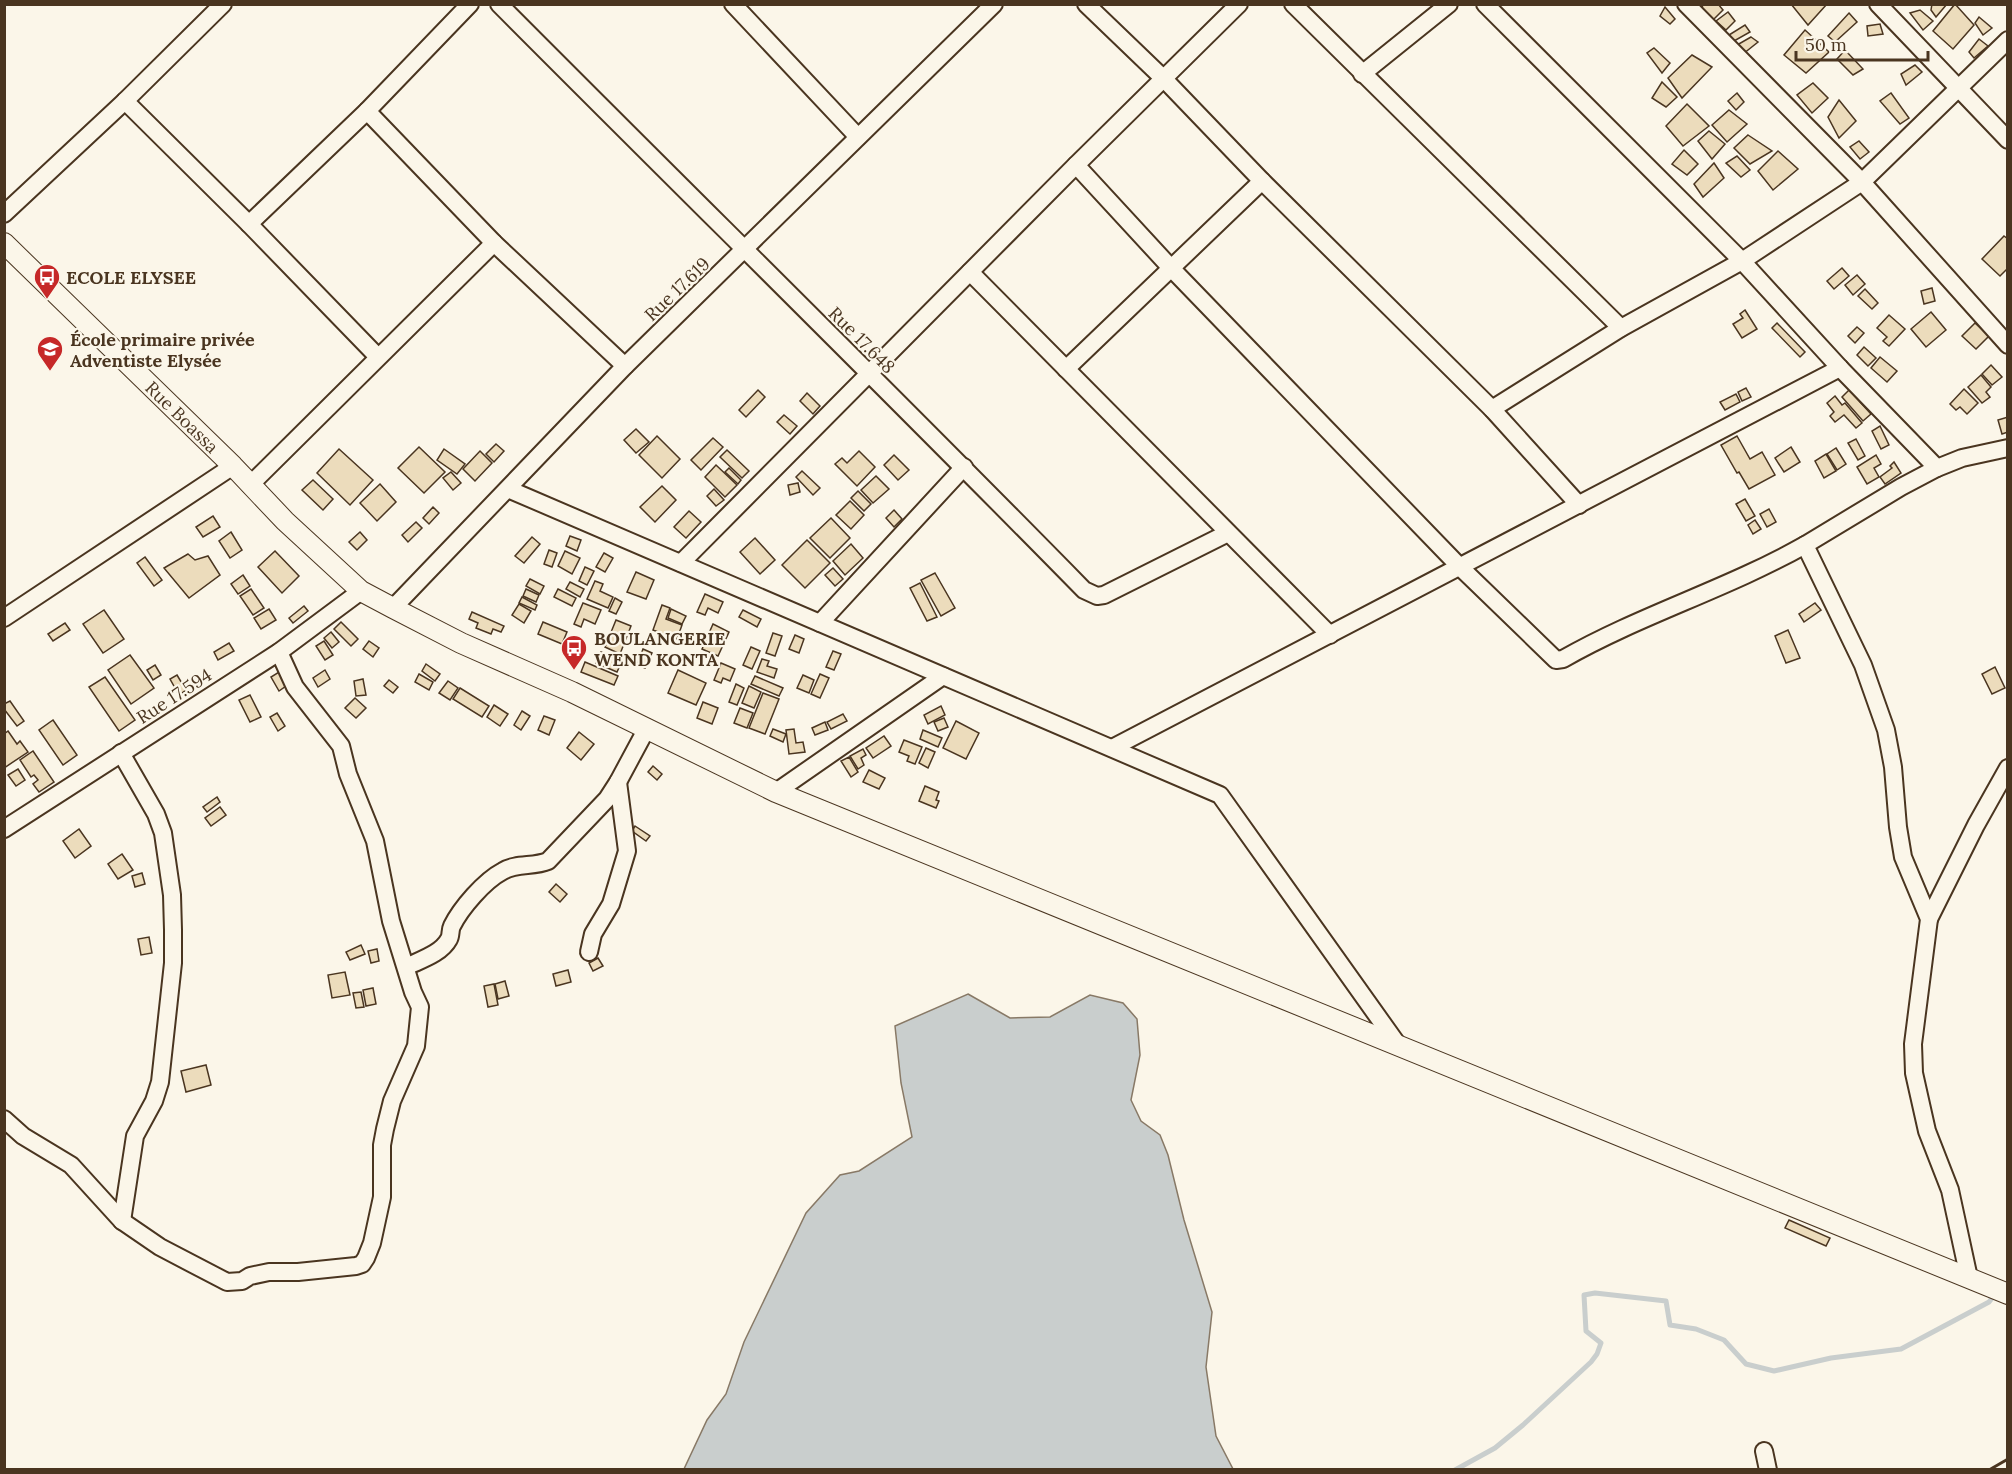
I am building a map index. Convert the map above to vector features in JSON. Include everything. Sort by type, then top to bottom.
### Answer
[{"type":"street","points":[[4,214],[223,4]]},
{"type":"street","points":[[249,224],[367,111],[470,4]]},
{"type":"street","name":"Rue 17.648","points":[[500,4],[744,251],[964,467],[1084,590],[1097,596],[1104,595],[1228,533]]},
{"type":"street","points":[[733,4],[858,137]]},
{"type":"street","name":"Rue 17.619","points":[[393,608],[625,366],[994,4]]},
{"type":"street","points":[[1086,4],[1164,78],[1262,181],[1492,410],[1579,505]]},
{"type":"street","points":[[681,563],[1239,4]]},
{"type":"street","points":[[1293,4],[1621,328]]},
{"type":"street","points":[[1362,74],[1449,4]]},
{"type":"street","points":[[1485,4],[1742,261],[1840,368],[1937,468]]},
{"type":"street","points":[[1878,4],[2007,140]]},
{"type":"street","points":[[1688,6],[1862,182],[2007,345]]},
{"type":"street","points":[[1492,410],[1621,328],[1742,261],[1862,182],[2007,40]]},
{"type":"street","points":[[125,100],[378,357]]},
{"type":"street","points":[[367,111],[494,243],[625,366]]},
{"type":"street","points":[[1076,165],[1171,268],[1460,567],[1549,653],[1560,660],[1637,621],[1737,581],[1805,545],[1937,468],[1962,458],[2007,448]]},
{"type":"street","points":[[1066,369],[1262,181]]},
{"type":"street","name":"Rue Boassa","points":[[4,243],[233,466],[285,521],[361,591],[393,608],[461,643],[572,692],[776,792],[2007,1294]]},
{"type":"street","points":[[250,485],[494,243]]},
{"type":"street","points":[[970,272],[1330,635]]},
{"type":"street","points":[[1112,748],[1840,368]]},
{"type":"street","points":[[4,618],[233,466]]},
{"type":"street","points":[[819,623],[964,467]]},
{"type":"street","points":[[508,489],[1223,797],[1398,1045]]},
{"type":"street","points":[[1805,545],[1863,665],[1886,730],[1893,767],[1903,857],[1929,919]]},
{"type":"street","name":"Rue 17.594","points":[[4,829],[279,652],[361,591]]},
{"type":"street","points":[[4,1119],[22,1136],[70,1165],[122,1221],[160,1247],[227,1282],[242,1281],[257,1274],[347,1268],[362,1264],[372,1243],[382,1197],[381,1145],[392,1101],[416,1046],[420,1007],[413,992],[391,921],[375,841],[348,774],[341,746],[295,687],[279,652]]},
{"type":"street","points":[[776,792],[943,676]]},
{"type":"street","points":[[406,967],[436,952],[450,939],[451,928],[462,909],[490,880],[504,870],[515,866],[541,864],[548,861],[588,820],[618,782],[647,728]]},
{"type":"street","points":[[121,753],[156,814],[163,833],[172,895],[174,930],[173,963],[160,1082],[154,1101],[135,1136],[122,1221]]},
{"type":"street","points":[[1969,1278],[1950,1190],[1928,1131],[1914,1073],[1913,1044],[1929,919],[2007,768]]},
{"type":"street","points":[[589,952],[594,934],[611,904],[627,851],[618,782]]},
{"type":"street","points":[[1764,1451],[1768,1470]]},
{"type":"shaded area","points":[[968,994],[1010,1018],[1050,1017],[1090,995],[1123,1003],[1137,1019],[1140,1055],[1131,1100],[1141,1121],[1160,1135],[1168,1155],[1184,1220],[1212,1312],[1206,1367],[1216,1436],[1233,1469],[684,1469],[707,1420],[726,1394],[744,1342],[806,1213],[840,1175],[859,1171],[912,1137],[901,1083],[895,1026]]},
{"type":"building","points":[[1704,4],[1718,4],[1723,10],[1713,20],[1701,8]]},
{"type":"building","points":[[1791,4],[1827,4],[1808,25]]},
{"type":"building","points":[[1932,4],[1947,4],[1936,17],[1931,10]]},
{"type":"building","points":[[1955,4],[1974,25],[1953,49],[1933,31]]},
{"type":"building","points":[[1665,7],[1675,19],[1670,24],[1660,16]]},
{"type":"building","points":[[1920,10],[1933,21],[1923,30],[1910,13]]},
{"type":"building","points":[[1728,12],[1735,21],[1726,30],[1716,21]]},
{"type":"building","points":[[1849,13],[1857,22],[1835,42],[1828,36]]},
{"type":"building","points":[[1979,17],[1992,28],[1983,35],[1975,23]]},
{"type":"building","points":[[1880,24],[1883,34],[1868,36],[1867,26]]},
{"type":"building","points":[[1745,25],[1750,32],[1734,41],[1729,35]]},
{"type":"building","points":[[1805,30],[1829,52],[1806,73],[1784,55]]},
{"type":"building","points":[[1751,37],[1758,42],[1743,54],[1737,45]]},
{"type":"building","points":[[1979,39],[1988,46],[1974,58],[1969,52]]},
{"type":"building","points":[[1654,48],[1670,63],[1662,73],[1647,53]]},
{"type":"building","points":[[1845,50],[1863,69],[1853,75],[1837,59]]},
{"type":"building","points":[[1692,55],[1712,67],[1682,98],[1668,78]]},
{"type":"building","points":[[1915,65],[1922,72],[1906,85],[1901,74]]},
{"type":"building","points":[[1662,82],[1677,97],[1666,107],[1652,98]]},
{"type":"building","points":[[1813,83],[1828,98],[1812,113],[1797,95]]},
{"type":"building","points":[[1737,93],[1744,102],[1736,110],[1728,101]]},
{"type":"building","points":[[1891,93],[1909,118],[1900,124],[1880,101]]},
{"type":"building","points":[[1839,100],[1856,121],[1839,138],[1828,117]]},
{"type":"building","points":[[1687,104],[1709,126],[1683,146],[1666,126]]},
{"type":"building","points":[[1729,110],[1747,124],[1727,142],[1712,125]]},
{"type":"building","points":[[1709,131],[1725,144],[1712,159],[1698,141]]},
{"type":"building","points":[[1748,135],[1772,151],[1750,164],[1734,148]]},
{"type":"building","points":[[1859,141],[1869,152],[1860,159],[1850,147]]},
{"type":"building","points":[[1684,150],[1698,164],[1687,175],[1672,164]]},
{"type":"building","points":[[1778,151],[1798,169],[1773,190],[1758,171]]},
{"type":"building","points":[[1737,156],[1750,170],[1741,177],[1726,163]]},
{"type":"building","points":[[1714,163],[1724,178],[1703,197],[1694,184]]},
{"type":"building","points":[[2004,236],[2008,239],[2008,268],[2000,276],[1982,259]]},
{"type":"building","points":[[1842,268],[1849,276],[1834,289],[1827,281]]},
{"type":"building","points":[[1857,275],[1865,284],[1853,295],[1845,285]]},
{"type":"building","points":[[1932,288],[1935,301],[1924,304],[1921,291]]},
{"type":"building","points":[[1865,289],[1878,303],[1872,309],[1858,296]]},
{"type":"building","points":[[1745,310],[1757,329],[1742,338],[1733,324],[1743,318],[1740,314]]},
{"type":"building","points":[[1931,312],[1946,330],[1926,347],[1911,329]]},
{"type":"building","points":[[1889,315],[1905,329],[1889,346],[1883,341],[1887,337],[1877,328]]},
{"type":"building","points":[[1777,323],[1805,352],[1800,357],[1772,328]]},
{"type":"building","points":[[1975,323],[1989,336],[1976,349],[1962,336]]},
{"type":"building","points":[[1857,327],[1864,333],[1855,343],[1848,336]]},
{"type":"building","points":[[1864,347],[1876,358],[1868,366],[1857,355]]},
{"type":"building","points":[[1880,357],[1897,371],[1887,382],[1871,368]]},
{"type":"building","points":[[1991,365],[2002,377],[1992,385],[1982,374]]},
{"type":"building","points":[[1981,375],[1991,387],[1986,392],[1990,397],[1982,403],[1968,387]]},
{"type":"building","points":[[1746,388],[1751,397],[1742,401],[1738,392]]},
{"type":"building","points":[[1964,389],[1978,403],[1967,414],[1960,407],[1956,410],[1950,404]]},
{"type":"building","points":[[758,390],[765,397],[746,417],[739,410]]},
{"type":"building","points":[[1849,390],[1871,414],[1863,421],[1842,397]]},
{"type":"building","points":[[807,393],[820,406],[813,414],[800,401]]},
{"type":"building","points":[[1736,394],[1740,402],[1725,410],[1720,402]]},
{"type":"building","points":[[1835,396],[1842,405],[1845,403],[1862,423],[1856,428],[1844,415],[1835,422],[1830,416],[1834,412],[1827,403]]},
{"type":"building","points":[[784,415],[797,426],[790,434],[777,422]]},
{"type":"building","points":[[2008,417],[2008,432],[2002,434],[1998,420]]},
{"type":"building","points":[[1880,426],[1889,445],[1881,449],[1872,431]]},
{"type":"building","points":[[636,429],[649,442],[636,453],[624,440]]},
{"type":"building","points":[[657,436],[680,459],[662,478],[639,455]]},
{"type":"building","points":[[1737,436],[1750,459],[1762,452],[1775,475],[1749,489],[1721,445]]},
{"type":"building","points":[[713,438],[723,447],[701,470],[691,460]]},
{"type":"building","points":[[1856,439],[1865,456],[1858,460],[1848,443]]},
{"type":"building","points":[[496,444],[504,451],[494,462],[486,454]]},
{"type":"building","points":[[419,447],[445,472],[424,493],[398,468]]},
{"type":"building","points":[[1791,447],[1800,462],[1784,472],[1775,458]]},
{"type":"building","points":[[1836,448],[1846,464],[1837,470],[1827,454]]},
{"type":"building","points":[[339,449],[373,480],[350,505],[317,473]]},
{"type":"building","points":[[444,449],[465,464],[457,474],[437,460]]},
{"type":"building","points":[[727,450],[749,471],[742,478],[720,457]]},
{"type":"building","points":[[480,451],[492,463],[475,481],[463,469]]},
{"type":"building","points":[[859,451],[875,467],[857,486],[835,464],[842,458],[847,463]]},
{"type":"building","points":[[1826,454],[1836,471],[1824,478],[1815,461]]},
{"type":"building","points":[[894,455],[909,470],[898,480],[884,465]]},
{"type":"building","points":[[1876,455],[1881,464],[1874,468],[1879,477],[1867,484],[1857,467]]},
{"type":"building","points":[[1894,462],[1901,473],[1885,484],[1880,477],[1892,468],[1890,466]]},
{"type":"building","points":[[716,465],[737,485],[725,497],[705,477]]},
{"type":"building","points":[[729,468],[741,480],[738,484],[725,472]]},
{"type":"building","points":[[802,471],[820,488],[813,495],[796,477]]},
{"type":"building","points":[[451,472],[461,483],[453,490],[443,478]]},
{"type":"building","points":[[876,476],[889,489],[873,503],[861,490]]},
{"type":"building","points":[[313,480],[333,499],[323,510],[302,490]]},
{"type":"building","points":[[798,483],[800,492],[790,495],[788,485]]},
{"type":"building","points":[[380,484],[396,502],[377,521],[360,503]]},
{"type":"building","points":[[662,486],[676,500],[655,522],[640,507]]},
{"type":"building","points":[[714,489],[724,500],[716,506],[707,496]]},
{"type":"building","points":[[858,491],[871,504],[864,511],[851,498]]},
{"type":"building","points":[[1745,499],[1755,516],[1746,521],[1736,504]]},
{"type":"building","points":[[850,501],[864,515],[851,529],[836,515]]},
{"type":"building","points":[[433,507],[439,513],[429,524],[423,518]]},
{"type":"building","points":[[1769,509],[1776,522],[1767,527],[1760,514]]},
{"type":"building","points":[[894,510],[902,519],[894,527],[886,518]]},
{"type":"building","points":[[689,511],[701,522],[686,538],[674,527]]},
{"type":"building","points":[[213,516],[220,527],[203,537],[196,527]]},
{"type":"building","points":[[831,518],[850,538],[830,558],[810,538]]},
{"type":"building","points":[[1755,520],[1761,529],[1753,534],[1748,525]]},
{"type":"building","points":[[416,522],[422,528],[408,542],[402,535]]},
{"type":"building","points":[[231,532],[242,550],[230,558],[219,541]]},
{"type":"building","points":[[360,532],[367,540],[357,550],[349,542]]},
{"type":"building","points":[[570,536],[581,540],[577,551],[566,546]]},
{"type":"building","points":[[532,537],[540,544],[524,563],[515,556]]},
{"type":"building","points":[[755,538],[775,560],[760,574],[740,552]]},
{"type":"building","points":[[807,540],[830,563],[805,588],[782,565]]},
{"type":"building","points":[[851,544],[863,558],[845,575],[833,561]]},
{"type":"building","points":[[549,550],[557,553],[552,567],[544,564]]},
{"type":"building","points":[[275,551],[299,576],[282,593],[258,567]]},
{"type":"building","points":[[565,551],[580,558],[572,574],[558,566]]},
{"type":"building","points":[[604,553],[613,558],[605,572],[596,567]]},
{"type":"building","points":[[188,554],[195,560],[208,556],[220,575],[189,598],[164,568]]},
{"type":"building","points":[[145,557],[162,580],[154,586],[137,563]]},
{"type":"building","points":[[585,567],[594,571],[587,585],[579,581]]},
{"type":"building","points":[[833,568],[843,579],[835,586],[825,575]]},
{"type":"building","points":[[636,572],[654,580],[646,599],[627,592]]},
{"type":"building","points":[[935,573],[955,608],[941,616],[921,580]]},
{"type":"building","points":[[243,575],[250,586],[238,594],[231,584]]},
{"type":"building","points":[[530,579],[544,586],[540,594],[526,586]]},
{"type":"building","points":[[595,581],[603,584],[600,591],[613,597],[608,608],[587,599]]},
{"type":"building","points":[[570,582],[584,589],[580,597],[566,589]]},
{"type":"building","points":[[920,583],[937,617],[927,621],[910,588]]},
{"type":"building","points":[[251,589],[264,608],[253,615],[240,596]]},
{"type":"building","points":[[526,589],[539,595],[536,602],[523,596]]},
{"type":"building","points":[[558,589],[576,598],[572,606],[554,597]]},
{"type":"building","points":[[705,594],[723,602],[718,613],[708,608],[705,615],[697,612]]},
{"type":"building","points":[[522,597],[537,605],[535,610],[519,603]]},
{"type":"building","points":[[615,598],[622,602],[616,614],[609,611]]},
{"type":"building","points":[[583,603],[601,610],[595,624],[584,619],[581,627],[574,624]]},
{"type":"building","points":[[1815,603],[1821,610],[1804,622],[1799,614]]},
{"type":"building","points":[[519,604],[531,611],[524,623],[512,615]]},
{"type":"building","points":[[662,605],[670,608],[666,619],[682,625],[677,639],[653,630]]},
{"type":"building","points":[[304,606],[308,611],[293,623],[289,618]]},
{"type":"building","points":[[269,609],[276,620],[261,629],[254,618]]},
{"type":"building","points":[[671,609],[686,616],[682,624],[668,618]]},
{"type":"building","points":[[104,610],[124,639],[103,653],[83,624]]},
{"type":"building","points":[[743,610],[761,619],[757,627],[739,617]]},
{"type":"building","points":[[472,612],[504,626],[501,632],[493,629],[491,634],[476,628],[478,623],[469,619]]},
{"type":"building","points":[[616,620],[631,626],[620,654],[605,647]]},
{"type":"building","points":[[341,622],[358,639],[351,646],[334,629]]},
{"type":"building","points":[[543,622],[567,632],[562,644],[538,634]]},
{"type":"building","points":[[65,623],[70,630],[53,641],[48,634]]},
{"type":"building","points":[[713,624],[729,632],[718,656],[702,649]]},
{"type":"building","points":[[1788,630],[1800,658],[1786,663],[1775,636]]},
{"type":"building","points":[[331,632],[339,642],[332,648],[324,638]]},
{"type":"building","points":[[773,633],[782,636],[775,656],[766,653]]},
{"type":"building","points":[[795,635],[804,639],[799,653],[789,649]]},
{"type":"building","points":[[324,641],[333,655],[325,660],[316,646]]},
{"type":"building","points":[[369,641],[379,648],[373,657],[363,649]]},
{"type":"building","points":[[229,643],[234,651],[218,660],[214,652]]},
{"type":"building","points":[[751,647],[760,651],[752,669],[743,665]]},
{"type":"building","points":[[643,649],[652,653],[645,668],[637,665]]},
{"type":"building","points":[[833,651],[841,654],[834,670],[826,667]]},
{"type":"building","points":[[601,652],[622,661],[617,672],[596,663]]},
{"type":"building","points":[[130,655],[154,688],[131,704],[108,670]]},
{"type":"building","points":[[762,659],[769,661],[767,666],[777,669],[774,678],[757,672]]},
{"type":"building","points":[[585,662],[618,676],[614,685],[581,672]]},
{"type":"building","points":[[721,663],[735,669],[730,681],[723,678],[721,683],[714,680]]},
{"type":"building","points":[[426,664],[440,674],[435,681],[422,671]]},
{"type":"building","points":[[155,665],[161,675],[153,680],[147,670]]},
{"type":"building","points":[[1995,667],[2005,688],[1992,694],[1982,674]]},
{"type":"building","points":[[325,670],[330,679],[318,687],[313,678]]},
{"type":"building","points":[[678,670],[706,683],[696,705],[668,693]]},
{"type":"building","points":[[279,672],[286,686],[279,691],[271,677]]},
{"type":"building","points":[[419,674],[433,682],[429,690],[415,682]]},
{"type":"building","points":[[820,674],[829,678],[820,698],[811,694]]},
{"type":"building","points":[[177,675],[186,690],[179,695],[170,679]]},
{"type":"building","points":[[803,675],[814,680],[809,693],[797,688]]},
{"type":"building","points":[[755,676],[783,688],[779,696],[751,684]]},
{"type":"building","points":[[105,677],[135,720],[119,731],[89,687]]},
{"type":"building","points":[[363,679],[366,695],[356,696],[354,681]]},
{"type":"building","points":[[389,680],[398,687],[393,693],[384,686]]},
{"type":"building","points":[[448,681],[458,688],[450,700],[439,693]]},
{"type":"building","points":[[736,684],[744,688],[737,705],[729,702]]},
{"type":"building","points":[[749,686],[761,692],[754,708],[742,703]]},
{"type":"building","points":[[460,688],[489,706],[482,717],[453,699]]},
{"type":"building","points":[[763,693],[779,699],[765,734],[749,728]]},
{"type":"building","points":[[250,695],[261,717],[250,722],[239,700]]},
{"type":"building","points":[[355,698],[366,708],[356,718],[345,708]]},
{"type":"building","points":[[10,701],[24,721],[17,726],[4,709],[4,704]]},
{"type":"building","points":[[703,702],[718,708],[712,724],[697,718]]},
{"type":"building","points":[[494,705],[508,714],[500,726],[487,717]]},
{"type":"building","points":[[941,706],[945,715],[928,724],[924,715]]},
{"type":"building","points":[[740,708],[753,713],[747,728],[734,723]]},
{"type":"building","points":[[522,711],[530,716],[521,730],[514,725]]},
{"type":"building","points":[[277,713],[285,726],[278,731],[270,717]]},
{"type":"building","points":[[843,714],[847,721],[831,729],[827,722]]},
{"type":"building","points":[[544,716],[555,720],[549,735],[538,730]]},
{"type":"building","points":[[944,718],[948,727],[938,731],[934,722]]},
{"type":"building","points":[[53,720],[77,755],[63,765],[39,730]]},
{"type":"building","points":[[956,721],[979,733],[966,759],[943,748]]},
{"type":"building","points":[[825,722],[828,730],[815,735],[812,728]]},
{"type":"building","points":[[773,729],[786,734],[783,742],[770,736]]},
{"type":"building","points":[[794,729],[796,743],[803,742],[805,752],[789,754],[786,730]]},
{"type":"building","points":[[923,730],[942,738],[938,747],[920,739]]},
{"type":"building","points":[[8,731],[17,744],[20,741],[28,752],[4,768],[4,734]]},
{"type":"building","points":[[579,732],[594,744],[581,760],[567,748]]},
{"type":"building","points":[[884,736],[891,746],[873,758],[866,748]]},
{"type":"building","points":[[904,740],[922,747],[915,764],[907,761],[909,756],[899,752]]},
{"type":"building","points":[[926,748],[935,752],[928,768],[919,763]]},
{"type":"building","points":[[863,749],[866,755],[861,758],[864,765],[858,769],[850,756]]},
{"type":"building","points":[[33,751],[54,782],[39,792],[33,784],[38,780],[34,775],[31,777],[20,760]]},
{"type":"building","points":[[849,757],[858,772],[851,777],[841,761]]},
{"type":"building","points":[[653,766],[662,774],[657,780],[648,772]]},
{"type":"building","points":[[18,769],[25,780],[16,786],[8,775]]},
{"type":"building","points":[[869,770],[885,778],[879,789],[863,782]]},
{"type":"building","points":[[925,786],[939,792],[936,808],[919,801]]},
{"type":"building","points":[[217,797],[220,802],[207,812],[203,807]]},
{"type":"building","points":[[220,807],[226,815],[211,826],[205,818]]},
{"type":"building","points":[[635,826],[650,836],[646,841],[632,831]]},
{"type":"building","points":[[79,829],[91,846],[75,858],[63,841]]},
{"type":"building","points":[[122,854],[133,870],[118,879],[108,864]]},
{"type":"building","points":[[142,873],[145,884],[135,887],[132,876]]},
{"type":"building","points":[[556,884],[567,894],[560,902],[549,892]]},
{"type":"building","points":[[149,937],[152,953],[141,955],[138,939]]},
{"type":"building","points":[[361,945],[365,954],[350,960],[346,952]]},
{"type":"building","points":[[377,949],[379,961],[371,963],[368,951]]},
{"type":"building","points":[[598,958],[603,966],[593,971],[589,963]]},
{"type":"building","points":[[568,970],[571,982],[556,986],[553,974]]},
{"type":"building","points":[[345,972],[350,995],[332,998],[328,975]]},
{"type":"building","points":[[505,981],[509,996],[498,999],[495,984]]},
{"type":"building","points":[[494,984],[498,1005],[488,1007],[484,986]]},
{"type":"building","points":[[373,988],[376,1004],[366,1006],[363,990]]},
{"type":"building","points":[[361,992],[364,1007],[356,1008],[353,993]]},
{"type":"building","points":[[206,1065],[211,1085],[186,1092],[181,1071]]},
{"type":"building","points":[[1789,1220],[1830,1238],[1826,1246],[1785,1228]]},
{"type":"waterway","points":[[1455,1470],[1495,1448],[1523,1425],[1597,1354],[1601,1343],[1586,1331],[1584,1295],[1595,1293],[1666,1301],[1670,1325],[1696,1329],[1724,1340],[1746,1364],[1774,1371],[1831,1358],[1901,1349],[1989,1302],[1996,1293]]},
{"type":"wall","points":[[1989,1470],[2008,1459]]},
{"type":"place","name":"ECOLE ELYSEE","points":[[47,300]]},
{"type":"place","name":"École primaire privée Adventiste Elysée","points":[[50,372]]},
{"type":"place","name":"BOULANGERIE WEND KONTA","points":[[574,671]]}]
